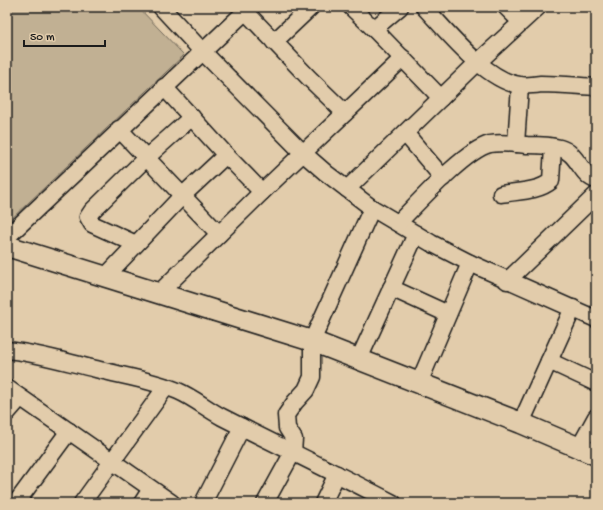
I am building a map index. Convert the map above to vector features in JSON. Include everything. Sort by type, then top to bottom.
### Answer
[{"type":"main road","points":[[7,246],[312,341],[419,382],[587,451]]},
{"type":"street","points":[[160,7],[303,153],[372,208],[398,224],[470,263],[507,281],[596,319]]},
{"type":"street","points":[[274,42],[312,7]]},
{"type":"street","points":[[351,7],[441,98]]},
{"type":"street","points":[[374,29],[400,7]]},
{"type":"street","points":[[424,7],[477,63],[511,84],[520,86],[542,84],[596,87]]},
{"type":"street","points":[[506,7],[521,22]]},
{"type":"street","points":[[347,189],[477,63],[538,7]]},
{"type":"street","points":[[7,237],[247,9],[274,42],[345,113]]},
{"type":"street","points":[[159,293],[262,192],[403,58]]},
{"type":"street","points":[[516,144],[520,86]]},
{"type":"street","points":[[164,87],[262,192]]},
{"type":"street","points":[[136,244],[92,224],[88,217],[92,211],[146,158],[192,117]]},
{"type":"street","points":[[119,129],[219,234]]},
{"type":"street","points":[[405,133],[443,178]]},
{"type":"street","points":[[398,224],[443,178],[470,155],[482,148],[497,144],[516,144],[560,148],[572,154],[589,176],[596,180]]},
{"type":"street","points":[[501,194],[537,188],[544,186],[551,181],[553,147]]},
{"type":"street","points":[[105,277],[182,196],[226,155]]},
{"type":"street","points":[[507,281],[596,195]]},
{"type":"street","points":[[265,503],[294,452],[294,439],[286,428],[286,415],[306,390],[312,377],[312,341],[372,208]]},
{"type":"street","points":[[359,359],[416,234]]},
{"type":"street","points":[[419,382],[470,263]]},
{"type":"street","points":[[391,288],[448,314]]},
{"type":"street","points":[[521,423],[573,308]]},
{"type":"street","points":[[7,350],[20,351],[132,377],[166,387],[189,396],[220,416],[393,503]]},
{"type":"street","points":[[549,361],[596,383]]},
{"type":"street","points":[[82,503],[166,387]]},
{"type":"street","points":[[7,388],[172,503]]},
{"type":"street","points":[[7,413],[20,398]]},
{"type":"street","points":[[587,451],[596,417]]},
{"type":"street","points":[[203,503],[242,427]]},
{"type":"street","points":[[16,503],[69,432]]},
{"type":"street","points":[[322,503],[337,474]]},
{"type":"street","points":[[142,503],[150,489]]},
{"type":"shaded area","points":[[7,7],[138,7],[184,55],[7,223]]}]
